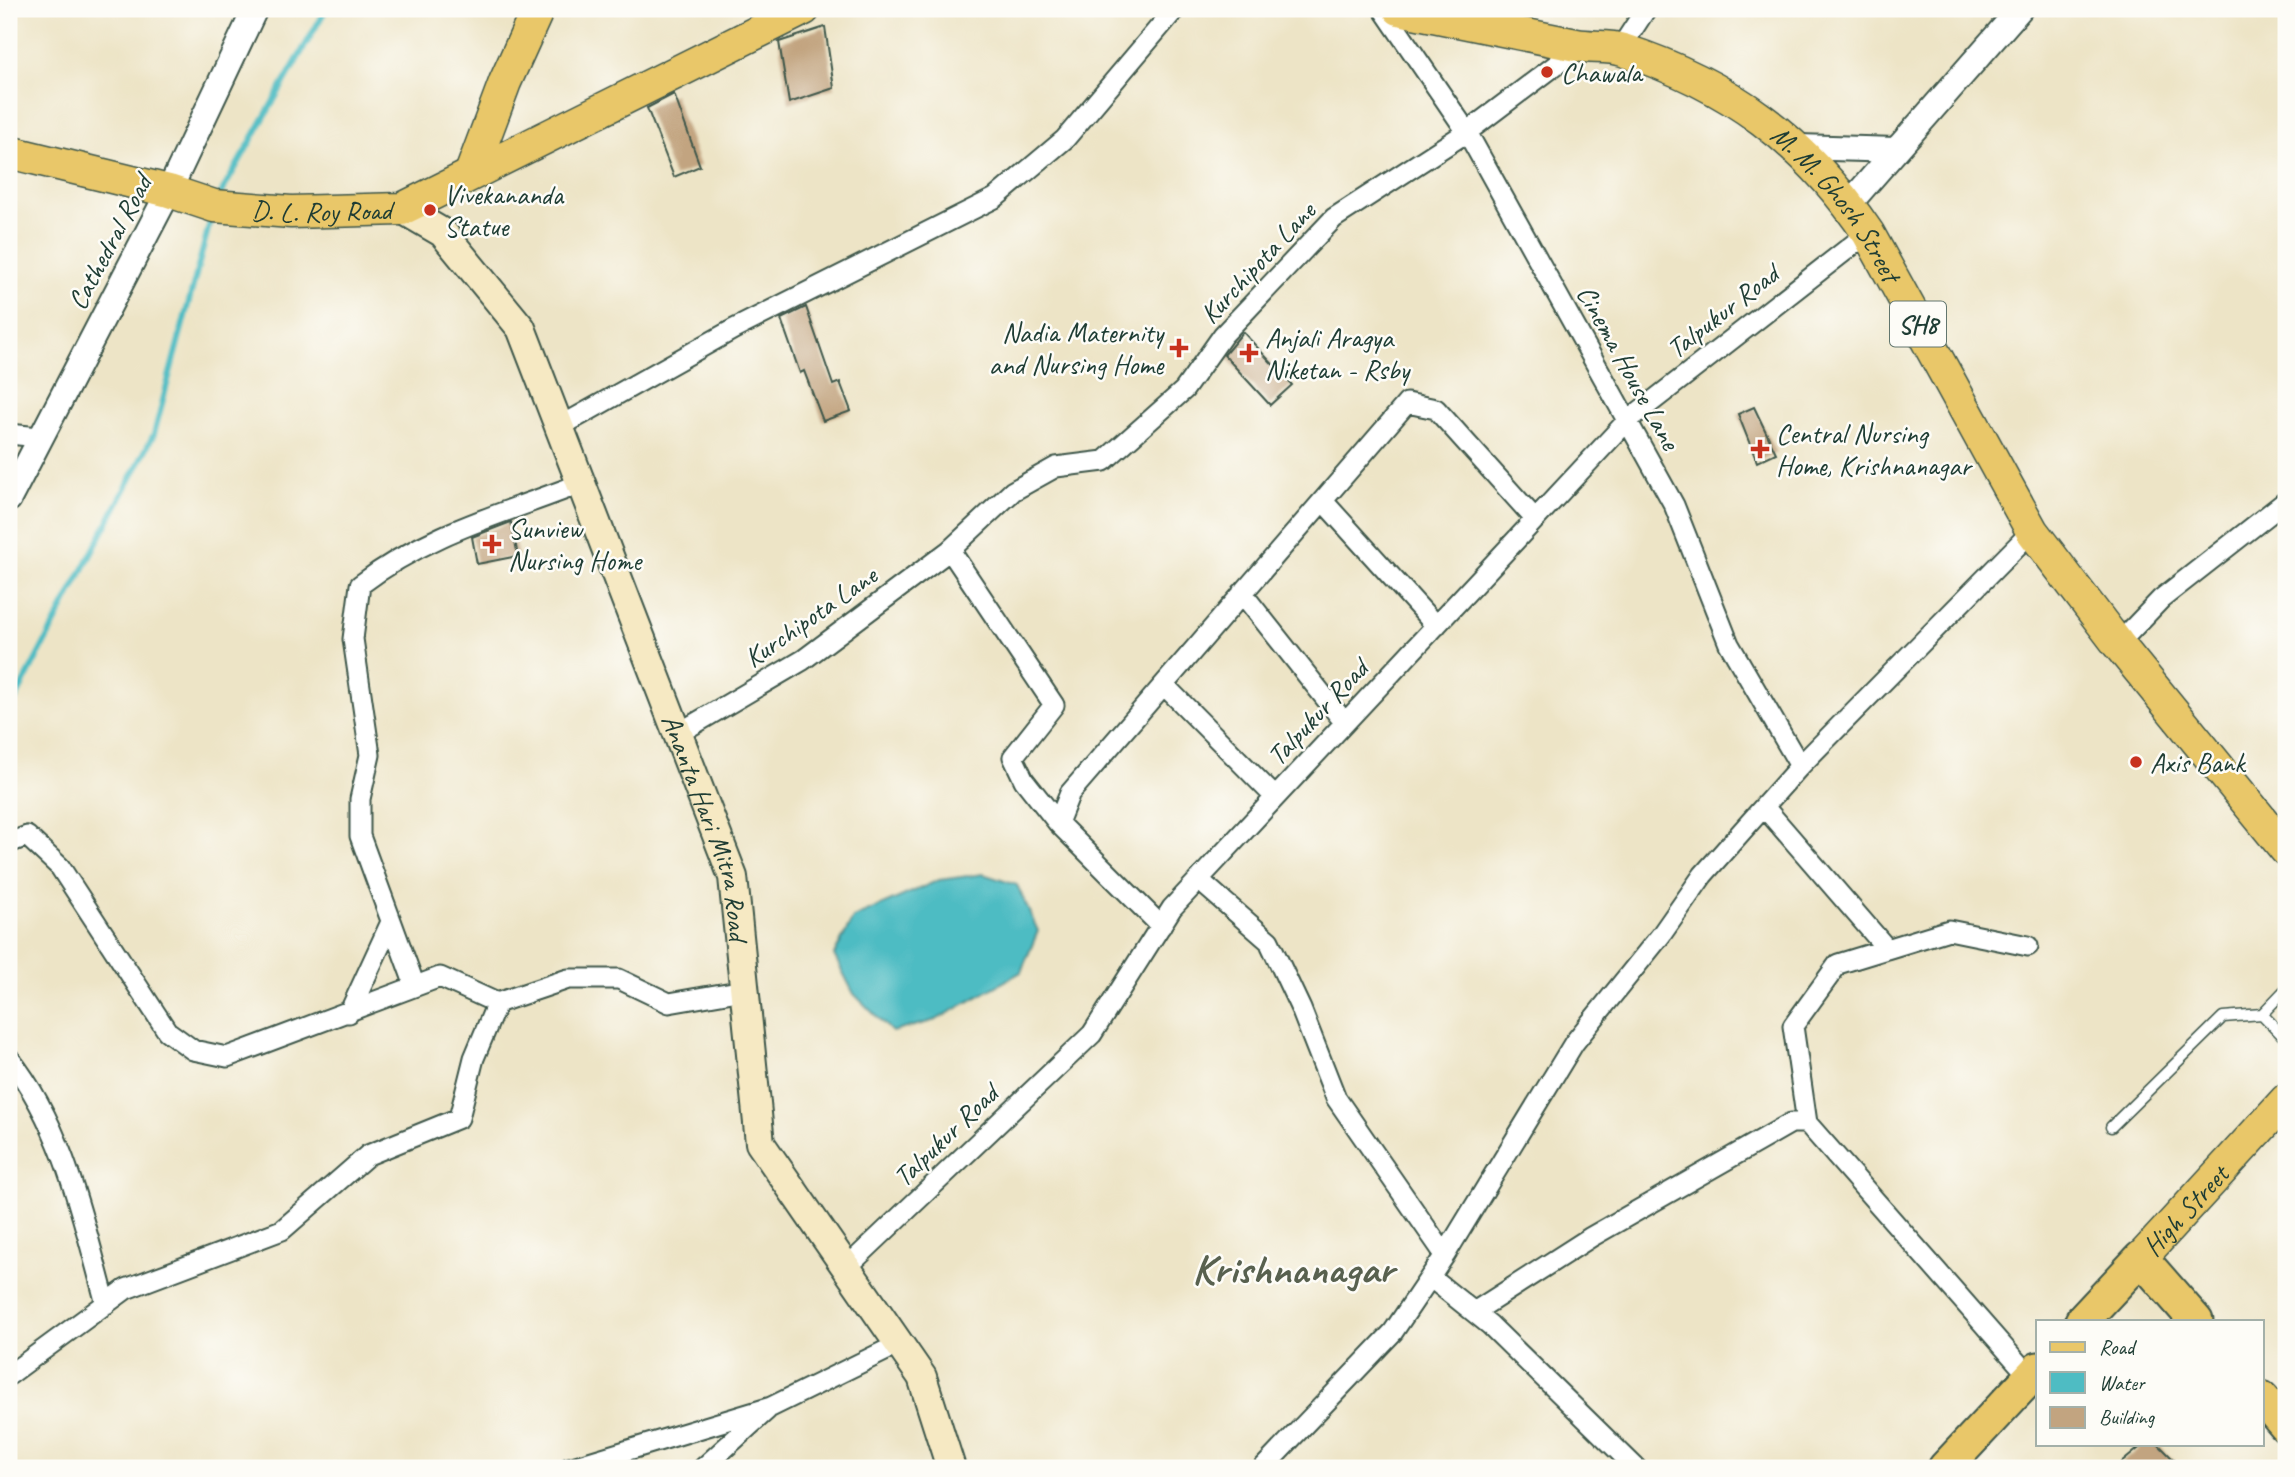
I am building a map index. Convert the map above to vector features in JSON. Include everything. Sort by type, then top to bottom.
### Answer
[{"type":"highway","name":"High Street","points":[[2083,1320],[2141,1258]]},
{"type":"highway","points":[[2141,1258],[2195,1320]]},
{"type":"highway","points":[[1945,1468],[2034,1373]]},
{"type":"highway","points":[[2264,1400],[2286,1426]]},
{"type":"main road","points":[[471,173],[505,82],[538,9]]},
{"type":"main road","name":"D. L. Roy Road","points":[[9,152],[169,191],[214,206],[291,212],[402,209],[804,9]]},
{"type":"main road","name":"M. M. Ghosh Street","points":[[1399,9],[1581,46],[1620,49],[1714,87],[1799,147],[1849,204],[1868,233],[2032,531],[2118,644],[2286,850]]},
{"type":"main road","name":"Ananta Hari Mitra Road","points":[[402,209],[443,233],[521,328],[733,877],[760,1143],[922,1377],[951,1468]]},
{"type":"main road","name":"High Street","points":[[2141,1258],[2286,1100]]},
{"type":"street","name":"Cathedral Road","points":[[9,499],[169,191],[255,9]]},
{"type":"street","points":[[561,426],[734,329],[995,198],[1065,139],[1175,9]]},
{"type":"street","name":"Cinema House Lane","points":[[1383,9],[1467,132],[1674,505],[1729,644],[1800,766]]},
{"type":"street","points":[[1620,49],[1646,9]]},
{"type":"street","points":[[1849,204],[2020,9]]},
{"type":"street","name":"Kurchipota Lane","points":[[678,733],[803,660],[950,550],[1013,491],[1056,467],[1104,461],[1184,390],[1223,335],[1334,218],[1467,132],[1581,46]]},
{"type":"street","points":[[1799,147],[1896,150]]},
{"type":"street","name":"Talpukur Road","points":[[846,1268],[1092,1034],[1172,908],[1627,421],[1868,233]]},
{"type":"street","points":[[1058,823],[1070,793],[1407,403],[1436,409],[1535,519]]},
{"type":"street","points":[[9,434],[39,437]]},
{"type":"street","points":[[415,986],[360,836],[360,799],[370,755],[353,639],[360,585],[391,561],[469,523],[505,513],[582,483]]},
{"type":"street","points":[[1323,500],[1436,626]]},
{"type":"street","points":[[2118,644],[2161,599],[2286,501]]},
{"type":"street","points":[[1262,1468],[1392,1332],[1445,1255],[1574,1043],[1661,935],[1703,876],[1800,766],[2032,531]]},
{"type":"street","points":[[950,550],[1054,705],[1013,757],[1024,780],[1058,823],[1161,926]]},
{"type":"street","points":[[1242,593],[1345,723]]},
{"type":"street","points":[[1164,685],[1275,797]]},
{"type":"street","points":[[1765,808],[1887,949]]},
{"type":"street","points":[[9,843],[27,836],[60,867],[167,1031],[193,1050],[227,1057],[440,978],[497,1003],[568,979],[619,979],[669,1003],[744,989]]},
{"type":"street","points":[[1199,880],[1269,942],[1301,1009],[1336,1098],[1445,1255]]},
{"type":"street","points":[[349,1013],[391,922]]},
{"type":"street","points":[[2028,946],[1949,930],[1838,964],[1793,1026],[1807,1123],[2034,1373]]},
{"type":"street","points":[[9,1375],[126,1289],[282,1230],[368,1155],[459,1118],[474,1058],[497,1003]]},
{"type":"street","points":[[9,1058],[31,1085],[73,1184],[106,1304]]},
{"type":"street","points":[[1474,1312],[1591,1237],[1767,1136],[1791,1123],[1807,1123]]},
{"type":"street","points":[[1430,1277],[1474,1312],[1636,1468]]},
{"type":"street","points":[[569,1468],[771,1407],[899,1344]]},
{"type":"street","points":[[703,1468],[771,1407]]},
{"type":"lane","points":[[2111,1127],[2223,1017],[2262,1014],[2286,989]]},
{"type":"lane","points":[[2262,1014],[2286,1039]]},
{"type":"water","points":[[983,874],[1017,885],[1038,931],[1021,972],[936,1020],[892,1032],[854,994],[834,955],[853,918],[939,880]]},
{"type":"building","points":[[825,27],[834,88],[789,103],[779,42]]},
{"type":"building","points":[[674,94],[700,166],[674,177],[647,108]]},
{"type":"building","points":[[806,307],[833,385],[840,382],[851,411],[823,421],[804,371],[800,373],[781,319]]},
{"type":"building","points":[[1243,332],[1292,385],[1270,405],[1224,355]]},
{"type":"building","points":[[1754,407],[1776,453],[1757,462],[1738,414]]},
{"type":"building","points":[[511,522],[518,556],[477,564],[472,537]]},
{"type":"building","points":[[2142,1446],[2160,1446],[2182,1468],[2115,1468]]},
{"type":"waterway","points":[[219,197],[326,9]]},
{"type":"waterway","points":[[9,711],[154,434],[212,214]]},
{"type":"place","name":"Chawala","points":[[1547,72]]},
{"type":"place","name":"Vivekananda Statue","points":[[430,210]]},
{"type":"place","name":"Nadia Maternity and Nursing Home","points":[[1179,348]]},
{"type":"place","name":"Anjali Aragya Niketan - Rsby","points":[[1249,353]]},
{"type":"place","name":"Central Nursing Home, Krishnanagar","points":[[1760,449]]},
{"type":"place","name":"Sunview Nursing Home","points":[[492,544]]},
{"type":"place","name":"Axis Bank","points":[[2136,762]]},
{"type":"district","name":"Krishnanagar","points":[[1293,1268]]}]
